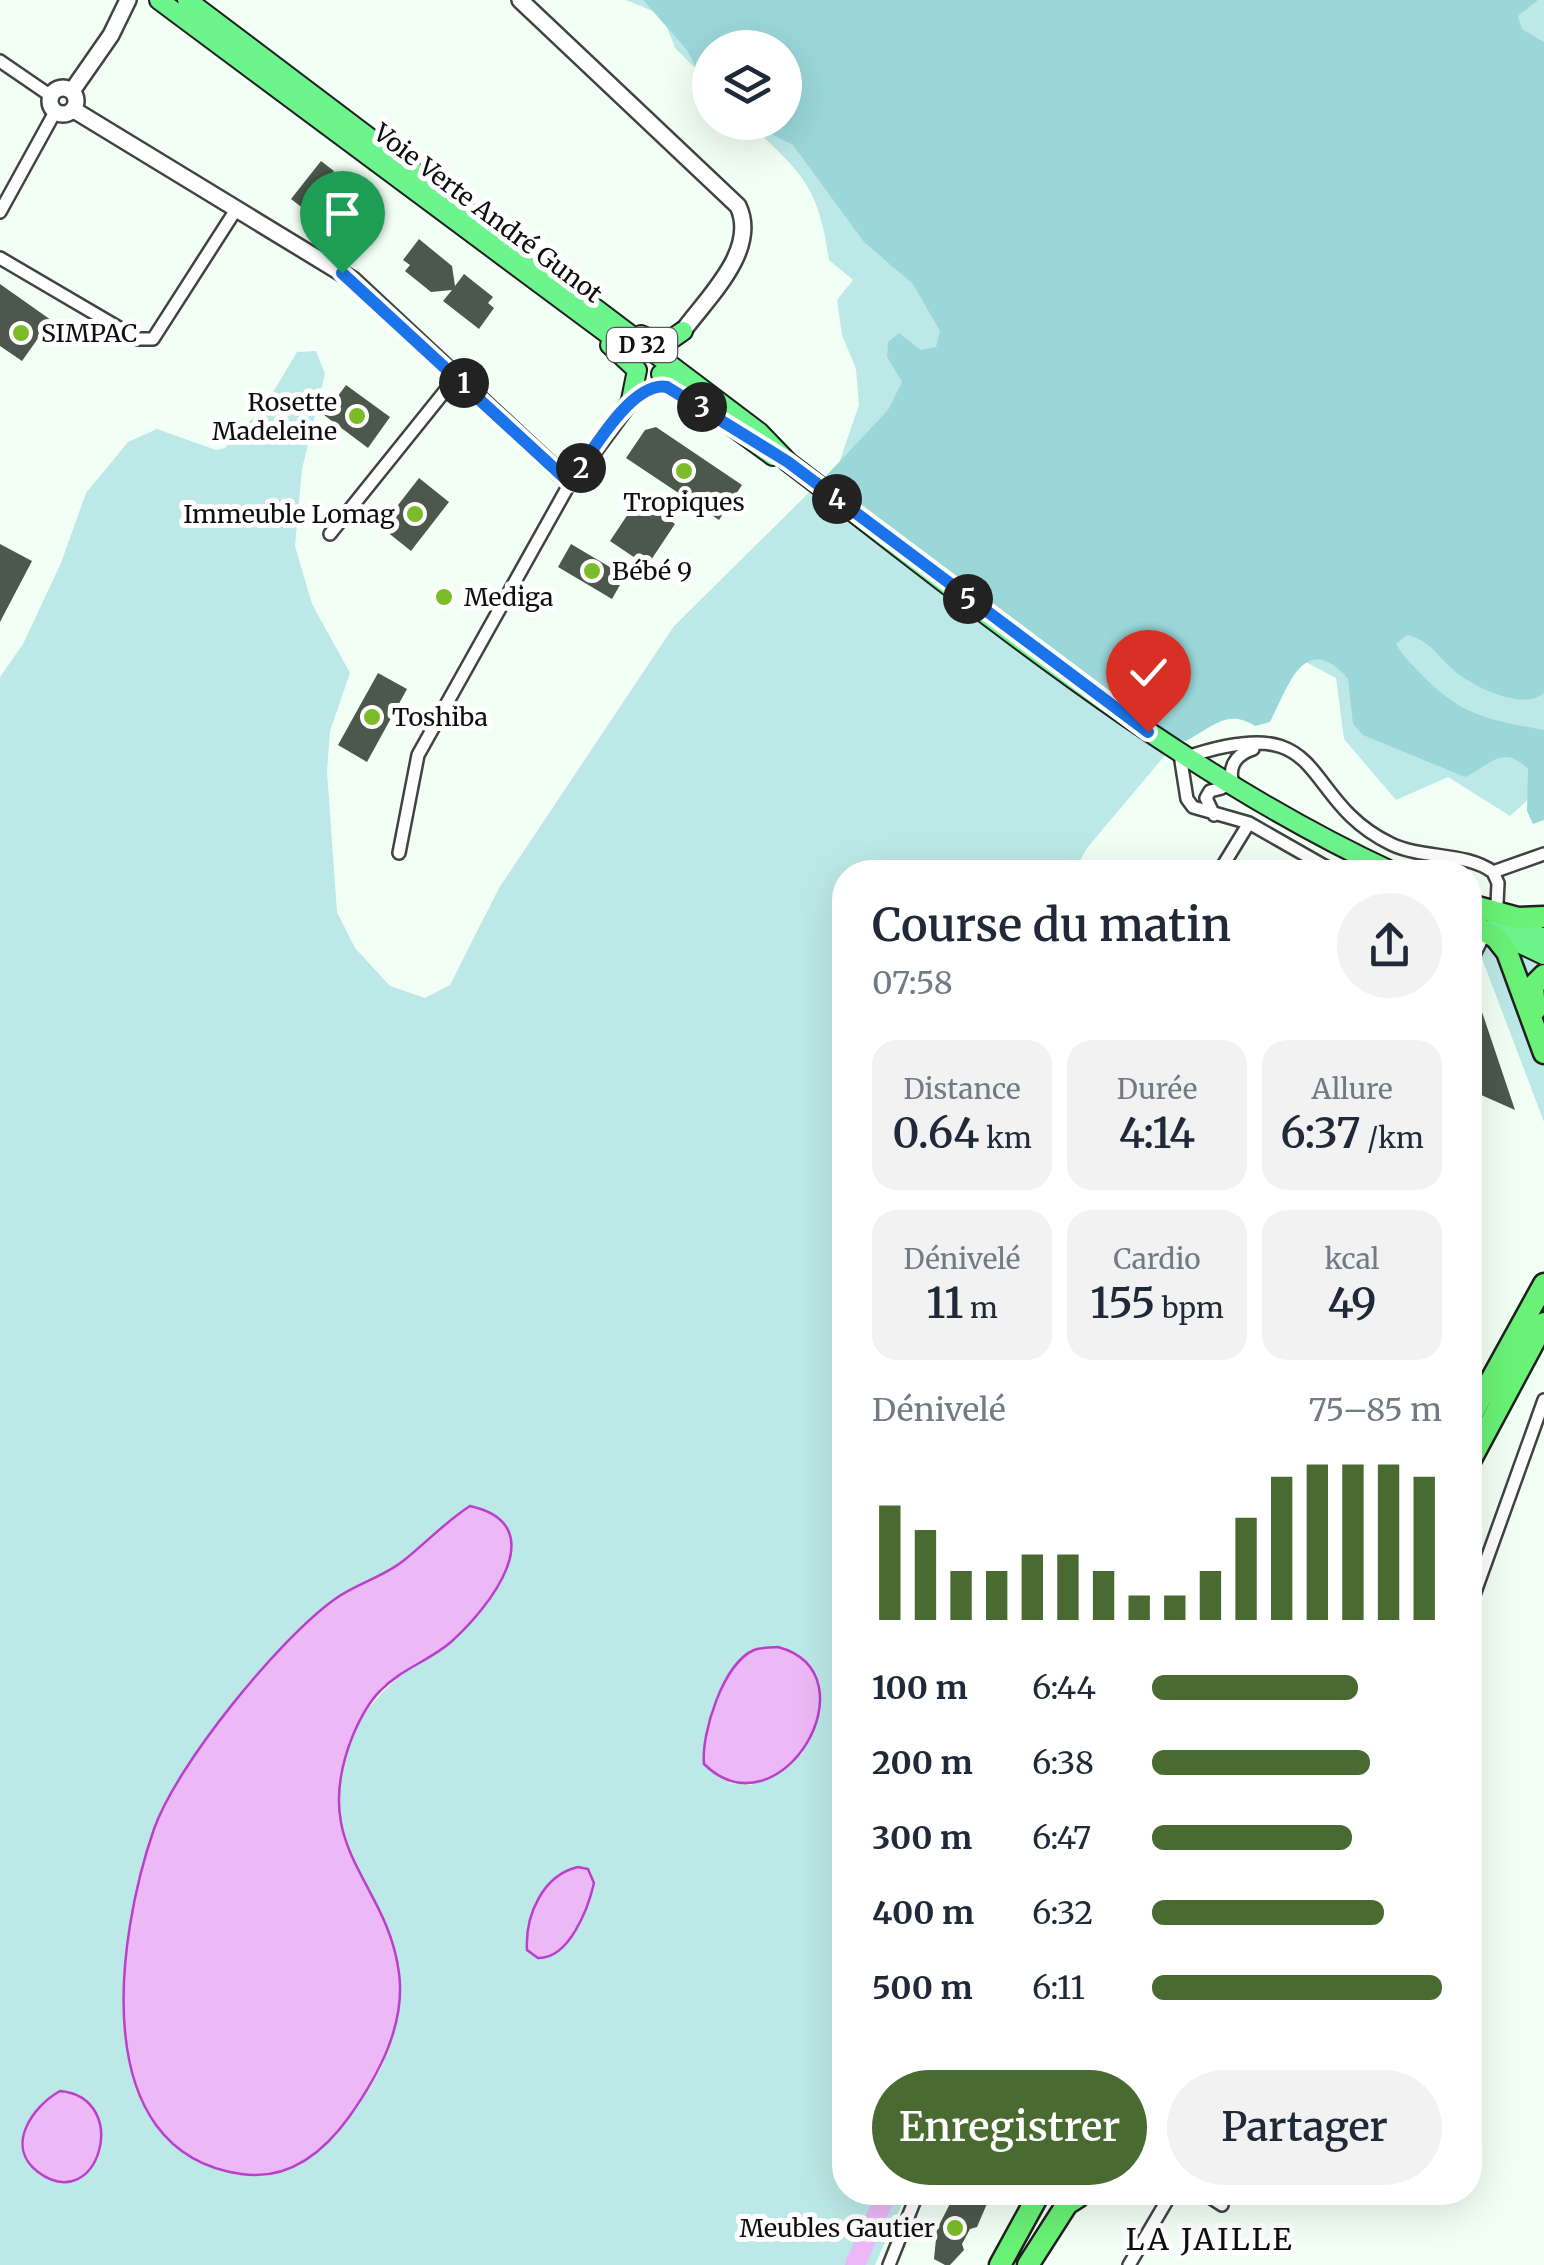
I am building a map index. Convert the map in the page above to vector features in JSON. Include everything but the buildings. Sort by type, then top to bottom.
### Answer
[{"type":"highway","points":[[1482,909],[1512,917],[1544,917]]},
{"type":"highway","points":[[1482,932],[1496,938],[1507,952],[1544,1054]]},
{"type":"highway","points":[[1544,975],[1535,982],[1533,995],[1544,1035]]},
{"type":"highway","points":[[1505,1377],[1544,1266]]},
{"type":"highway","points":[[1482,1432],[1544,1284]]},
{"type":"highway","points":[[1505,1377],[1544,1323]]},
{"type":"highway","points":[[1482,1404],[1544,1338]]},
{"type":"highway","points":[[996,2265],[1020,2205]]},
{"type":"highway","points":[[996,2265],[1032,2205]]},
{"type":"highway","points":[[1026,2265],[1065,2205]]},
{"type":"main road","name":"Voie Verte André Gunot","points":[[160,0],[573,299]]},
{"type":"main road","name":"Voie Verte André Gunot","points":[[186,0],[705,401],[760,448],[788,462],[1228,788],[1255,812],[1349,860]]},
{"type":"main road","points":[[631,400],[638,380],[635,366],[578,320],[573,299],[590,298],[654,344],[668,343],[683,331]]},
{"type":"main road","points":[[683,331],[678,364],[705,401]]},
{"type":"main road","points":[[631,400],[659,385],[705,401]]},
{"type":"main road","name":"Voie Verte André Gunot","points":[[1255,812],[1365,860]]},
{"type":"main road","points":[[1482,911],[1544,938]]},
{"type":"main road","points":[[1482,931],[1544,955]]},
{"type":"street","points":[[72,91],[111,36],[128,0]]},
{"type":"street","points":[[520,0],[738,206],[744,225],[740,247],[683,331]]},
{"type":"street","points":[[0,61],[67,114],[77,102],[72,91]]},
{"type":"street","points":[[0,212],[60,88],[72,91]]},
{"type":"street","points":[[74,110],[353,280],[570,483]]},
{"type":"street","points":[[0,258],[138,340],[147,340],[163,328],[237,208]]},
{"type":"street","points":[[330,534],[457,376]]},
{"type":"street","points":[[399,852],[418,755],[570,483],[631,400]]},
{"type":"street","points":[[1319,860],[1255,812],[1214,815],[1189,804],[1184,759],[1246,744],[1271,746],[1304,756],[1347,814],[1375,836],[1410,852],[1458,860]]},
{"type":"street","points":[[1214,815],[1206,798],[1210,791],[1228,788],[1230,770],[1239,755],[1271,746]]},
{"type":"street","points":[[1226,860],[1255,812]]},
{"type":"street","points":[[1493,872],[1544,854]]},
{"type":"street","points":[[1482,867],[1493,872],[1498,883],[1497,904]]},
{"type":"street","points":[[1482,1573],[1544,1400]]},
{"type":"street","points":[[889,2265],[913,2205]]},
{"type":"street","points":[[1129,2265],[1164,2205]]},
{"type":"shaded area","points":[[626,0],[1544,0],[1544,785],[1510,816],[1448,777],[1396,800],[1344,739],[1336,678],[1300,659],[1183,734],[1080,860],[832,860],[832,2205],[902,2205],[875,2265],[0,2265],[0,677],[23,644],[61,563],[86,493],[128,442],[157,429],[216,450],[225,448],[266,404],[297,352],[316,351],[325,374],[302,469],[295,546],[312,604],[350,673],[330,731],[327,771],[337,912],[355,948],[390,986],[425,998],[450,985],[499,888],[674,626],[839,463],[859,405],[856,369],[842,335],[837,300],[853,280],[829,260],[820,214],[805,182],[767,140],[802,140],[802,30],[692,30],[692,65],[675,48],[657,13]],"holes":[[[420,1546],[446,1647],[401,1675],[365,1714],[351,1736],[338,1787],[339,1815],[364,1893],[380,1994],[385,2054],[372,2085],[352,2114],[140,2098],[124,2035],[126,1978],[202,1742],[313,1617],[339,1596],[401,1563]],[[795,1652],[813,1669],[803,1753],[751,1785],[729,1783]]]},
{"type":"shaded area","points":[[643,0],[1538,0],[1518,16],[1522,29],[1544,42],[1544,693],[1525,700],[1500,695],[1465,679],[1415,637],[1407,635],[1396,644],[1436,689],[1464,708],[1492,719],[1544,730],[1544,820],[1533,824],[1527,811],[1528,769],[1511,758],[1496,759],[1465,777],[1363,735],[1353,724],[1348,679],[1320,659],[1299,669],[1270,722],[1255,726],[1228,719],[1186,741],[1171,738],[1018,631],[862,504],[834,489],[826,476],[888,410],[902,382],[887,357],[888,342],[899,333],[921,350],[936,347],[940,331],[913,284],[864,242],[793,145],[783,140],[802,140],[802,30],[692,30],[692,60]]},
{"type":"shaded area","points":[[1482,912],[1544,938],[1544,1122],[1482,959]]},
{"type":"shaded area","points":[[470,1506],[495,1516],[508,1530],[511,1548],[507,1568],[482,1609],[451,1642],[376,1695],[353,1735],[341,1774],[339,1807],[344,1836],[392,1940],[399,1973],[398,2012],[388,2049],[349,2117],[328,2142],[302,2162],[289,2169],[258,2175],[241,2174],[191,2157],[156,2125],[135,2083],[125,2033],[124,1979],[130,1925],[154,1829],[184,1771],[207,1738],[286,1643],[335,1599],[395,1567]]},
{"type":"shaded area","points":[[778,1647],[806,1663],[819,1687],[818,1715],[807,1743],[787,1767],[762,1781],[733,1781],[704,1764],[710,1718],[724,1684],[743,1657],[757,1649]]},
{"type":"shaded area","points":[[578,1867],[588,1869],[594,1883],[582,1918],[568,1942],[549,1956],[538,1958],[527,1950],[533,1910],[555,1878]]},
{"type":"shaded area","points":[[60,2091],[82,2098],[96,2113],[101,2132],[99,2151],[91,2168],[77,2179],[59,2182],[28,2162],[23,2139],[32,2116]]},
{"type":"waterway","points":[[855,2265],[881,2205]]},
{"type":"place","name":"SIMPAC","points":[[21,333]]},
{"type":"place","name":"Rosette Madeleine","points":[[357,416]]},
{"type":"place","name":"Tropiques","points":[[684,471]]},
{"type":"place","name":"Immeuble Lomag","points":[[415,514]]},
{"type":"place","name":"Bébé 9","points":[[592,571]]},
{"type":"place","name":"Mediga","points":[[444,597]]},
{"type":"place","name":"Toshiba","points":[[372,717]]},
{"type":"place","name":"Meubles Gautier","points":[[955,2228]]},
{"type":"district","name":"LA JAILLE","points":[[1210,2239]]},
{"type":"route","points":[[342,273],[366,290],[570,483],[631,400],[653,386],[667,387],[771,455],[788,462],[1148,732]]}]
